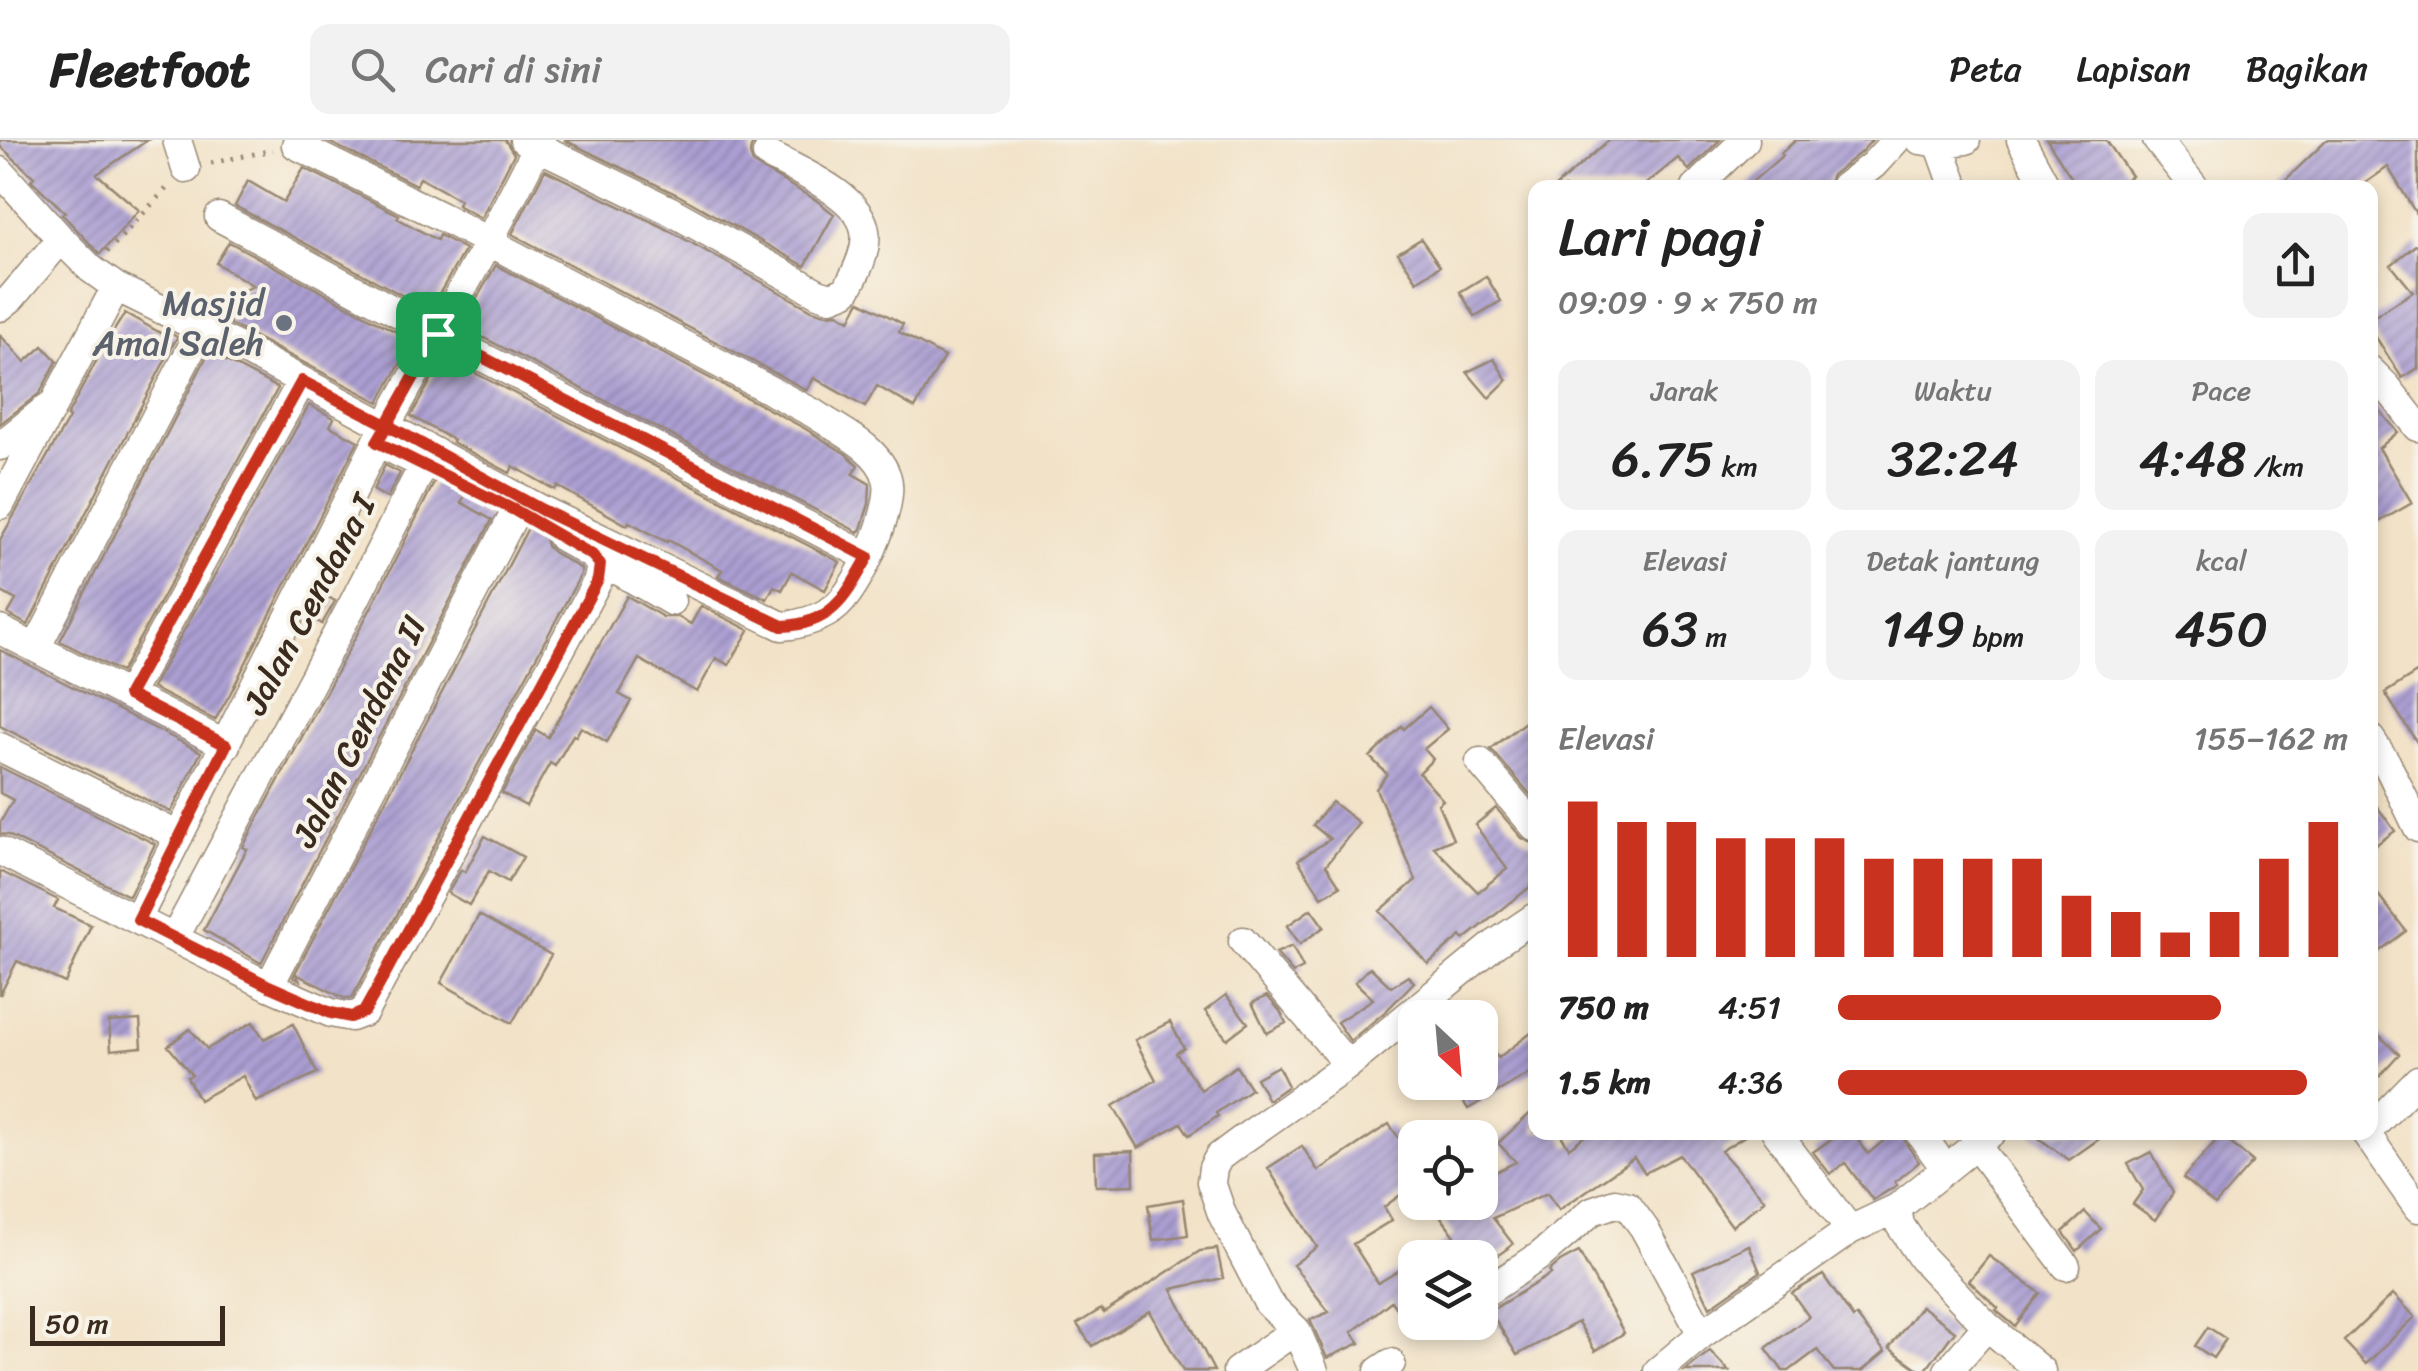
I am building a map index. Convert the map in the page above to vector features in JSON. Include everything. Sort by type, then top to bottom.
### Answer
[{"type":"street","points":[[176,140],[186,168]]},
{"type":"street","points":[[1703,180],[1745,140]]},
{"type":"street","points":[[1854,180],[1896,140]]},
{"type":"street","points":[[2021,140],[2043,180]]},
{"type":"street","points":[[2157,140],[2189,180]]},
{"type":"street","points":[[1942,141],[1953,180]]},
{"type":"street","points":[[138,920],[382,434],[488,243],[534,142],[670,210],[818,293],[831,297],[846,292],[865,245],[862,218],[835,190],[767,154]]},
{"type":"street","points":[[296,145],[442,217],[814,413],[878,460],[888,480],[888,502],[871,554],[845,598],[815,619],[782,626],[382,434]]},
{"type":"street","points":[[0,171],[91,269],[116,286],[302,381],[424,464],[592,555],[599,572]]},
{"type":"street","points":[[219,217],[868,557]]},
{"type":"street","points":[[0,307],[61,239]]},
{"type":"street","points":[[0,505],[116,286]]},
{"type":"street","points":[[36,648],[201,330]]},
{"type":"street","points":[[2378,378],[2418,427]]},
{"type":"street","points":[[128,695],[302,381]]},
{"type":"street","points":[[0,446],[55,402]]},
{"type":"street","name":"Jalan Cendana I","points":[[175,937],[424,464]]},
{"type":"street","name":"Jalan Cendana II","points":[[269,986],[516,511]]},
{"type":"street","points":[[599,572],[621,572],[671,602]]},
{"type":"street","points":[[0,851],[269,986],[331,1013],[351,1017],[364,1012],[599,572]]},
{"type":"street","points":[[0,630],[226,745]]},
{"type":"street","points":[[0,747],[180,836]]},
{"type":"street","points":[[2378,750],[2418,828]]},
{"type":"street","points":[[1480,762],[1528,819]]},
{"type":"street","points":[[1314,1371],[1296,1330],[1268,1303],[1243,1255],[1216,1198],[1212,1168],[1219,1157],[1348,1065],[1466,967],[1528,922]]},
{"type":"street","points":[[1244,941],[1348,1065]]},
{"type":"street","points":[[2378,1120],[2418,1080]]},
{"type":"street","points":[[1782,1140],[1850,1230]]},
{"type":"street","points":[[1925,1140],[1945,1168]]},
{"type":"street","points":[[1658,1371],[1702,1334],[1850,1230],[1898,1208],[1983,1140]]},
{"type":"street","points":[[1985,1140],[2066,1266]]},
{"type":"street","points":[[2371,1140],[2418,1208]]},
{"type":"street","points":[[1498,1284],[1541,1255],[1592,1211],[1615,1203],[1628,1206],[1702,1334]]},
{"type":"street","points":[[1898,1208],[1900,1225],[1922,1258],[1987,1326],[2041,1371]]},
{"type":"street","points":[[1948,1371],[1987,1326]]},
{"type":"street","points":[[1237,1371],[1296,1330]]},
{"type":"building","points":[[0,140],[148,140],[97,174],[139,210],[100,254],[62,214],[65,212],[31,180],[34,177],[0,146]]},
{"type":"building","points":[[325,140],[505,140],[514,154],[481,218],[457,205],[460,200],[420,178],[416,185]]},
{"type":"building","points":[[564,140],[757,140],[751,147],[753,164],[834,214],[805,266],[678,195]]},
{"type":"building","points":[[1609,140],[1720,140],[1689,170],[1678,158],[1651,180],[1563,180]]},
{"type":"building","points":[[1796,140],[1872,140],[1830,180],[1754,180]]},
{"type":"building","points":[[2047,140],[2106,140],[2131,176],[2125,180],[2073,180]]},
{"type":"building","points":[[2327,140],[2418,140],[2418,217],[2388,167],[2369,180],[2285,180]]},
{"type":"building","points":[[304,168],[399,215],[397,218],[437,240],[439,235],[465,249],[430,310],[235,206],[248,181],[284,202]]},
{"type":"building","points":[[545,170],[661,226],[812,310],[838,313],[850,320],[860,301],[903,324],[899,332],[944,357],[915,408],[877,386],[865,407],[814,378],[807,390],[512,234]]},
{"type":"building","points":[[1421,239],[1440,266],[1417,281],[1398,253]]},
{"type":"building","points":[[229,242],[413,341],[379,402],[230,324],[223,298],[254,286],[216,263]]},
{"type":"building","points":[[2418,243],[2418,368],[2402,378],[2378,340],[2378,314],[2413,292],[2391,265]]},
{"type":"building","points":[[496,265],[846,454],[858,465],[853,474],[870,484],[861,529],[858,532],[461,326]]},
{"type":"building","points":[[1486,276],[1501,301],[1475,316],[1460,292]]},
{"type":"building","points":[[125,313],[164,335],[166,331],[177,337],[28,625],[8,614],[16,600],[0,591],[0,540]]},
{"type":"building","points":[[0,335],[25,362],[43,346],[57,361],[40,393],[0,424]]},
{"type":"building","points":[[209,352],[278,388],[121,672],[60,641]]},
{"type":"building","points":[[444,357],[840,562],[825,590],[792,572],[782,590],[774,586],[767,599],[718,576],[722,570],[668,540],[629,522],[627,525],[513,466],[510,473],[452,442],[411,416]]},
{"type":"building","points":[[1494,359],[1507,380],[1489,398],[1467,372]]},
{"type":"building","points":[[309,405],[334,418],[330,426],[358,441],[215,720],[152,688]]},
{"type":"building","points":[[2378,408],[2398,432],[2379,448],[2412,503],[2378,522]]},
{"type":"building","points":[[385,465],[400,473],[387,498],[373,490]]},
{"type":"building","points":[[436,479],[465,496],[461,502],[492,520],[261,963],[204,930],[247,849],[243,847]]},
{"type":"building","points":[[528,528],[545,538],[553,552],[581,569],[581,574],[352,998],[344,998],[296,974],[299,980],[293,977]]},
{"type":"building","points":[[321,593],[335,601],[322,624],[309,616]]},
{"type":"building","points":[[627,596],[663,617],[678,617],[691,624],[701,606],[749,630],[729,665],[716,658],[697,692],[639,659],[619,694],[631,701],[607,742],[581,727],[555,766],[550,763],[526,806],[502,793],[536,730],[548,737]]},
{"type":"building","points":[[0,650],[201,752],[171,812],[0,726]]},
{"type":"building","points":[[2418,672],[2418,744],[2385,693]]},
{"type":"building","points":[[1429,707],[1448,729],[1424,749],[1433,759],[1419,773],[1443,800],[1438,804],[1453,839],[1434,847],[1478,892],[1507,869],[1475,825],[1496,808],[1528,841],[1528,889],[1428,964],[1380,911],[1416,880],[1376,789],[1387,774],[1370,757],[1402,726],[1404,729]]},
{"type":"building","points":[[1528,720],[1528,792],[1491,749]]},
{"type":"building","points":[[0,767],[155,844],[129,896],[0,834],[0,823],[13,800],[0,793]]},
{"type":"building","points":[[1332,802],[1359,823],[1326,865],[1340,886],[1322,897],[1298,860],[1330,839],[1313,825]]},
{"type":"building","points":[[2378,808],[2395,831],[2378,843]]},
{"type":"building","points":[[485,836],[523,857],[508,882],[489,871],[469,905],[448,893]]},
{"type":"building","points":[[0,871],[58,900],[54,908],[91,925],[65,983],[17,961],[0,995]]},
{"type":"building","points":[[2378,894],[2406,931],[2378,952]]},
{"type":"building","points":[[1311,909],[1324,927],[1300,944],[1287,926]]},
{"type":"building","points":[[479,915],[551,955],[512,1023],[441,983]]},
{"type":"building","points":[[1292,946],[1303,968],[1293,973],[1276,953]]},
{"type":"building","points":[[1370,967],[1391,987],[1408,976],[1414,982],[1350,1041],[1337,1022],[1373,999],[1355,982]]},
{"type":"building","points":[[1226,995],[1248,1023],[1227,1039],[1205,1011]]},
{"type":"building","points":[[1267,996],[1286,1023],[1267,1033],[1252,1003]]},
{"type":"building","points":[[140,1020],[142,1047],[111,1050],[109,1022]]},
{"type":"building","points":[[253,1022],[264,1039],[293,1024],[317,1073],[256,1102],[243,1076],[199,1100],[187,1077],[192,1075],[168,1046],[190,1029],[207,1049]]},
{"type":"building","points":[[1170,1022],[1184,1048],[1176,1053],[1201,1090],[1236,1066],[1251,1089],[1189,1135],[1181,1123],[1138,1148],[1113,1106],[1156,1080],[1135,1040]]},
{"type":"building","points":[[2378,1034],[2399,1054],[2378,1077]]},
{"type":"building","points":[[1528,1035],[1528,1074],[1498,1092],[1498,1058]]},
{"type":"building","points":[[1278,1066],[1288,1086],[1268,1100],[1256,1078]]},
{"type":"building","points":[[1462,1100],[1483,1100],[1468,1109]]},
{"type":"building","points":[[1528,1115],[1528,1140],[1564,1140],[1569,1148],[1580,1140],[1738,1140],[1721,1151],[1765,1200],[1732,1226],[1680,1155],[1645,1173],[1634,1158],[1559,1210],[1547,1193],[1498,1216],[1498,1170],[1516,1162],[1498,1143]]},
{"type":"building","points":[[1389,1124],[1398,1137],[1398,1197],[1384,1207],[1392,1220],[1353,1244],[1378,1283],[1398,1271],[1398,1311],[1391,1301],[1352,1332],[1360,1343],[1327,1358],[1310,1320],[1329,1312],[1293,1265],[1317,1247],[1268,1168],[1302,1146],[1318,1171]]},
{"type":"building","points":[[1830,1140],[1858,1140],[1868,1154],[1885,1140],[1904,1140],[1919,1162],[1895,1182],[1897,1185],[1873,1200],[1845,1163],[1830,1174],[1813,1152]]},
{"type":"building","points":[[2041,1140],[2098,1140],[2069,1160]]},
{"type":"building","points":[[2217,1140],[2227,1140],[2253,1162],[2215,1205],[2183,1178]]},
{"type":"building","points":[[1133,1151],[1134,1185],[1096,1186],[1095,1153]]},
{"type":"building","points":[[2151,1152],[2173,1193],[2155,1220],[2133,1204],[2143,1190],[2128,1164]]},
{"type":"building","points":[[1183,1199],[1188,1235],[1153,1240],[1148,1205]]},
{"type":"building","points":[[2085,1212],[2101,1229],[2077,1251],[2063,1232]]},
{"type":"building","points":[[1443,1220],[1495,1220],[1513,1244],[1498,1256],[1498,1240],[1449,1240],[1455,1236]]},
{"type":"building","points":[[1749,1245],[1760,1272],[1710,1307],[1693,1271]]},
{"type":"building","points":[[1217,1249],[1223,1278],[1172,1289],[1214,1371],[1183,1371],[1150,1311],[1092,1346],[1077,1324],[1101,1309],[1104,1313],[1200,1251]]},
{"type":"building","points":[[1579,1252],[1624,1333],[1595,1351],[1578,1322],[1517,1355],[1498,1324],[1498,1306],[1551,1274],[1549,1271]]},
{"type":"building","points":[[1989,1256],[2040,1293],[2015,1326],[1969,1281]]},
{"type":"building","points":[[1823,1275],[1853,1318],[1856,1316],[1885,1352],[1862,1371],[1834,1371],[1817,1350],[1789,1371],[1783,1371],[1766,1348],[1809,1317],[1792,1293]]},
{"type":"building","points":[[2393,1294],[2415,1317],[2366,1364],[2344,1341]]},
{"type":"building","points":[[1921,1306],[1955,1331],[1925,1371],[1889,1348]]},
{"type":"building","points":[[2208,1327],[2226,1339],[2213,1358],[2195,1346]]},
{"type":"building","points":[[1710,1351],[1729,1371],[1685,1371]]},
{"type":"place","name":"Masjid Amal Saleh","points":[[284,323]]},
{"type":"route","points":[[438,334],[387,425],[302,381],[128,695],[226,745],[138,920],[269,986],[331,1013],[351,1017],[364,1012],[601,571],[592,555],[516,511],[377,442],[387,425],[542,510],[782,626],[815,619],[834,609],[845,598],[868,557],[438,334]]}]
